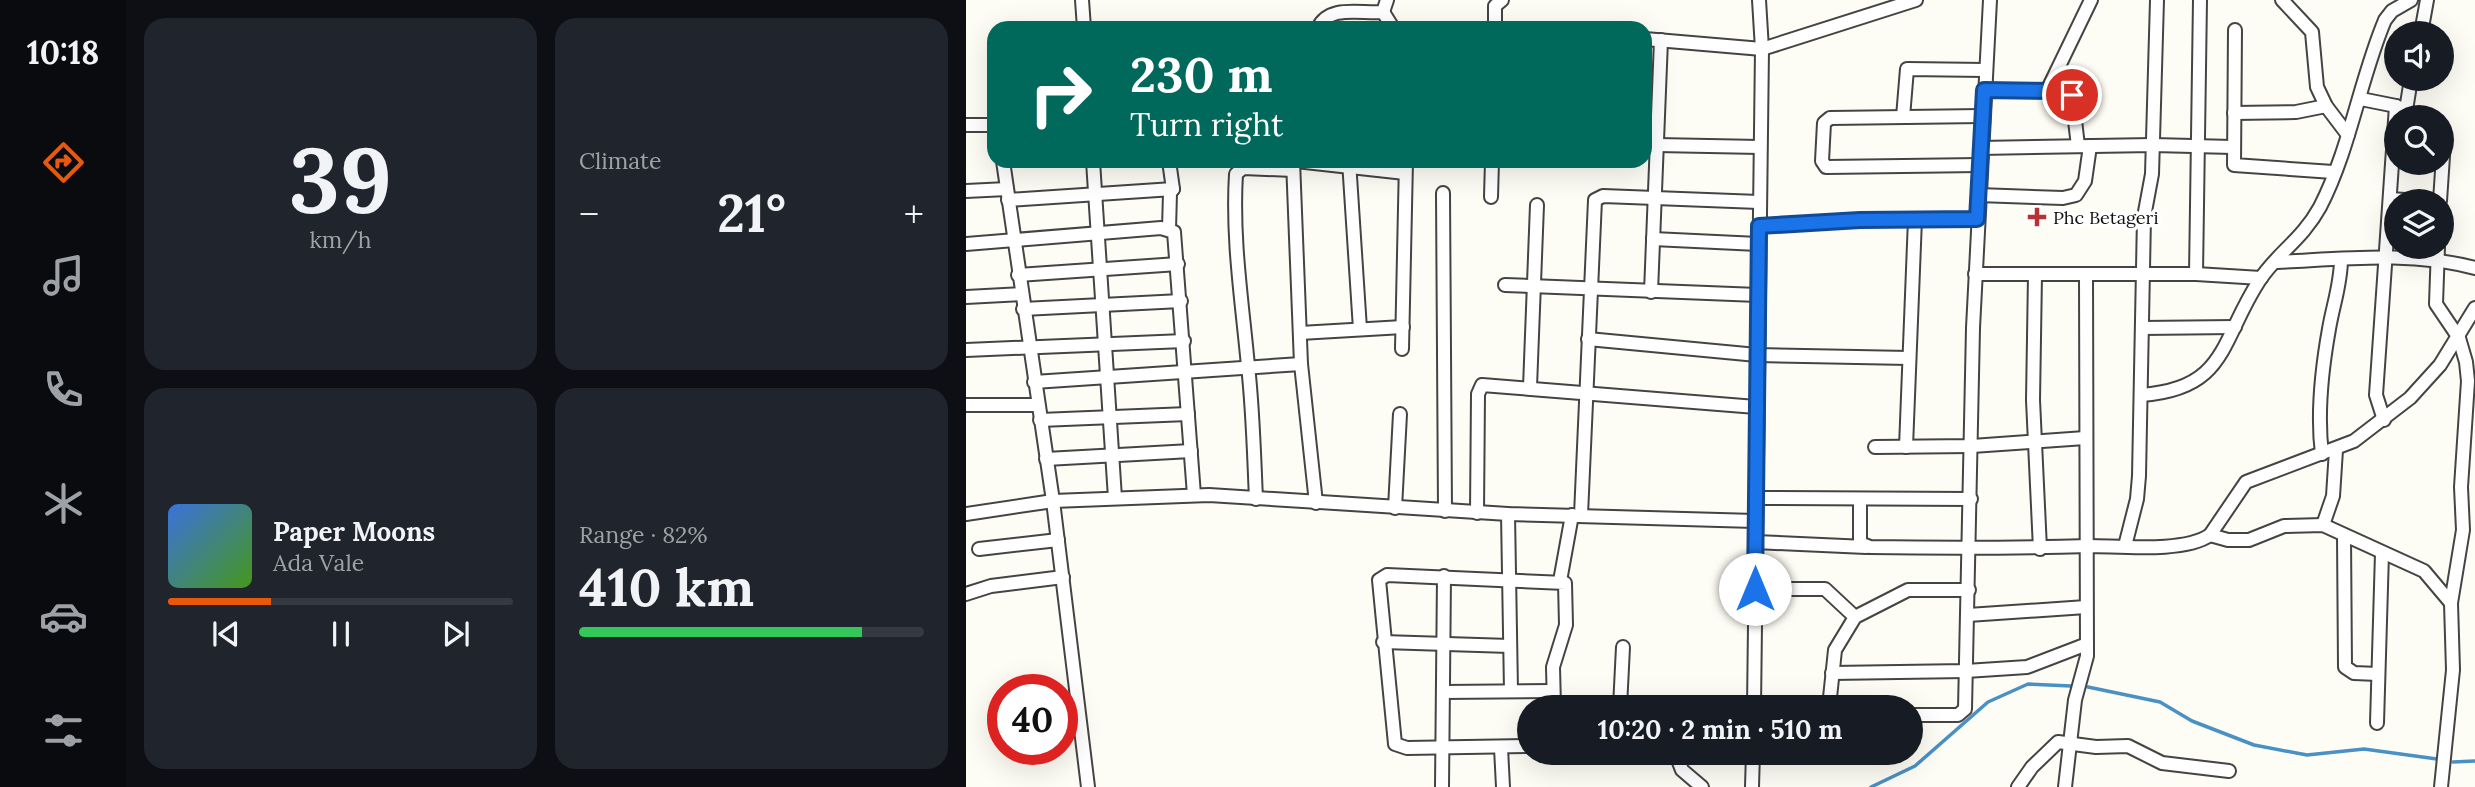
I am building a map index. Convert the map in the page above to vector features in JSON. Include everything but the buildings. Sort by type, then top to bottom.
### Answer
[{"type":"street","points":[[1082,0],[1084,21]]},
{"type":"street","points":[[1754,695],[1762,49],[1759,0]]},
{"type":"street","points":[[1652,39],[1762,49],[1916,0]]},
{"type":"street","points":[[1923,715],[1962,713],[1966,671],[1971,548],[1975,274],[1990,0]]},
{"type":"street","points":[[2047,91],[2091,0]]},
{"type":"street","points":[[2125,546],[2137,499],[2144,217],[2151,186],[2157,0]]},
{"type":"street","points":[[2196,274],[2200,145],[2200,0]]},
{"type":"street","points":[[2282,0],[2312,32],[2317,87],[2326,106],[2348,135]]},
{"type":"street","points":[[2141,395],[2175,392],[2188,387],[2224,352],[2261,278],[2309,226],[2348,135],[2385,20],[2392,11],[2411,0]]},
{"type":"street","points":[[2423,21],[2427,0]]},
{"type":"street","points":[[1496,21],[1500,2]]},
{"type":"street","points":[[1322,21],[1334,13],[1385,6]]},
{"type":"street","points":[[2235,30],[2233,161],[2238,167],[2333,172]]},
{"type":"street","points":[[1651,292],[1661,40]]},
{"type":"street","points":[[1903,117],[1907,69],[1985,70]]},
{"type":"street","points":[[1978,195],[2063,198],[2076,195],[2085,181],[2084,146],[2072,95],[2066,92],[1984,90]]},
{"type":"street","points":[[2361,99],[2388,105]]},
{"type":"street","points":[[2234,113],[2296,112],[2326,106]]},
{"type":"street","points":[[1980,165],[1831,167],[1823,164],[1825,119],[1982,116]]},
{"type":"street","points":[[967,128],[987,126]]},
{"type":"street","points":[[1657,145],[1760,147]]},
{"type":"street","points":[[1980,148],[2153,145],[2233,147]]},
{"type":"street","points":[[1004,168],[1053,501],[1088,787]]},
{"type":"street","points":[[1093,168],[1112,417],[1115,498]]},
{"type":"street","points":[[1170,168],[1173,189],[1170,193],[1169,229],[1177,237],[1194,495]]},
{"type":"street","points":[[1243,168],[1236,174],[1236,260],[1249,368],[1256,499]]},
{"type":"street","points":[[1294,168],[1301,364],[1317,503]]},
{"type":"street","points":[[1349,168],[1360,329]]},
{"type":"street","points":[[1402,349],[1405,168]]},
{"type":"street","points":[[1491,197],[1492,168]]},
{"type":"street","points":[[966,191],[1095,194],[1173,189]]},
{"type":"street","points":[[1443,193],[1445,511]]},
{"type":"street","points":[[1560,581],[1576,515],[1586,391],[1595,200],[1603,196],[1759,202]]},
{"type":"street","points":[[1530,387],[1537,205]]},
{"type":"street","points":[[1906,447],[1915,219]]},
{"type":"street","points":[[1759,226],[1977,219]]},
{"type":"street","points":[[966,244],[1169,229]]},
{"type":"street","points":[[1653,239],[1758,244]]},
{"type":"street","points":[[2277,262],[2384,257],[2376,395],[2384,420]]},
{"type":"street","points":[[2322,454],[2320,430],[2329,329],[2339,287],[2341,259]]},
{"type":"street","points":[[2419,259],[2475,268]]},
{"type":"street","points":[[2437,260],[2436,304],[2459,338],[2468,381],[2460,487],[2463,530],[2451,603],[2453,670],[2441,787]]},
{"type":"street","points":[[1018,275],[1178,264]]},
{"type":"street","points":[[1975,274],[2196,274],[2261,278]]},
{"type":"street","points":[[2035,275],[2034,400],[2040,549]]},
{"type":"street","points":[[2065,787],[2069,743],[2087,644],[2086,276]]},
{"type":"street","points":[[1505,285],[1758,295]]},
{"type":"street","points":[[966,297],[1021,294]]},
{"type":"street","points":[[1023,309],[1181,301]]},
{"type":"street","points":[[1755,541],[1870,547],[2040,549],[2192,543],[2210,535],[2246,482],[2336,450],[2384,420],[2427,379],[2459,338],[2475,308]]},
{"type":"street","points":[[1300,333],[1403,327]]},
{"type":"street","points":[[2142,328],[2235,327]]},
{"type":"street","points":[[1588,339],[1757,355],[1909,358]]},
{"type":"street","points":[[966,350],[1184,341]]},
{"type":"street","points":[[1034,382],[1301,364]]},
{"type":"street","points":[[1477,513],[1479,388],[1487,384],[1756,407]]},
{"type":"street","points":[[966,405],[1038,405]]},
{"type":"street","points":[[1040,420],[1188,414]]},
{"type":"street","points":[[1395,508],[1400,414]]},
{"type":"street","points":[[1875,447],[1972,446],[2085,438]]},
{"type":"street","points":[[2323,525],[2333,496],[2336,450]]},
{"type":"street","points":[[1046,459],[1191,451]]},
{"type":"street","points":[[966,514],[1053,501],[1194,495],[1477,513],[1755,521]]},
{"type":"street","points":[[1755,498],[1971,499]]},
{"type":"street","points":[[1860,499],[1860,543],[1870,547]]},
{"type":"street","points":[[1508,514],[1511,691]]},
{"type":"street","points":[[2210,535],[2228,540],[2249,540],[2284,526],[2323,525],[2424,570],[2451,603]]},
{"type":"street","points":[[2344,536],[2345,667],[2354,674],[2378,674]]},
{"type":"street","points":[[979,549],[1058,540]]},
{"type":"street","points":[[2376,723],[2382,553]]},
{"type":"street","points":[[1517,747],[1407,748],[1395,744],[1383,642],[1379,587],[1382,576],[1560,581],[1567,587],[1566,625],[1555,657],[1553,695]]},
{"type":"street","points":[[1442,787],[1444,576]]},
{"type":"street","points":[[966,594],[991,586],[1063,577]]},
{"type":"street","points":[[1755,589],[1825,589],[1856,617]]},
{"type":"street","points":[[1830,695],[1835,650],[1856,617],[1908,590],[1969,590]]},
{"type":"street","points":[[1968,615],[2086,607]]},
{"type":"street","points":[[1383,642],[1510,646]]},
{"type":"street","points":[[1832,673],[1966,671],[2027,667],[2087,644]]},
{"type":"street","points":[[1621,695],[1623,647]]},
{"type":"street","points":[[1443,692],[1553,691]]},
{"type":"street","points":[[2018,787],[2032,767],[2054,744],[2129,746],[2162,763],[2229,771]]},
{"type":"street","points":[[1501,748],[1503,787]]},
{"type":"street","points":[[1682,765],[1687,776],[1702,787]]},
{"type":"street","points":[[1752,787],[1753,765]]},
{"type":"street","points":[[1678,787],[1687,776]]},
{"type":"waterway","points":[[1871,787],[1915,766],[1988,702],[2028,684],[2071,686]]},
{"type":"waterway","points":[[2088,687],[2160,702],[2192,721],[2254,745],[2307,755],[2364,749],[2437,759]]},
{"type":"waterway","points":[[2453,762],[2475,761]]},
{"type":"place","name":"Phc Betageri","points":[[2037,217]]},
{"type":"route","points":[[1755,589],[1759,226],[1860,220],[1977,219],[1984,90],[2059,91],[2072,95]]}]
